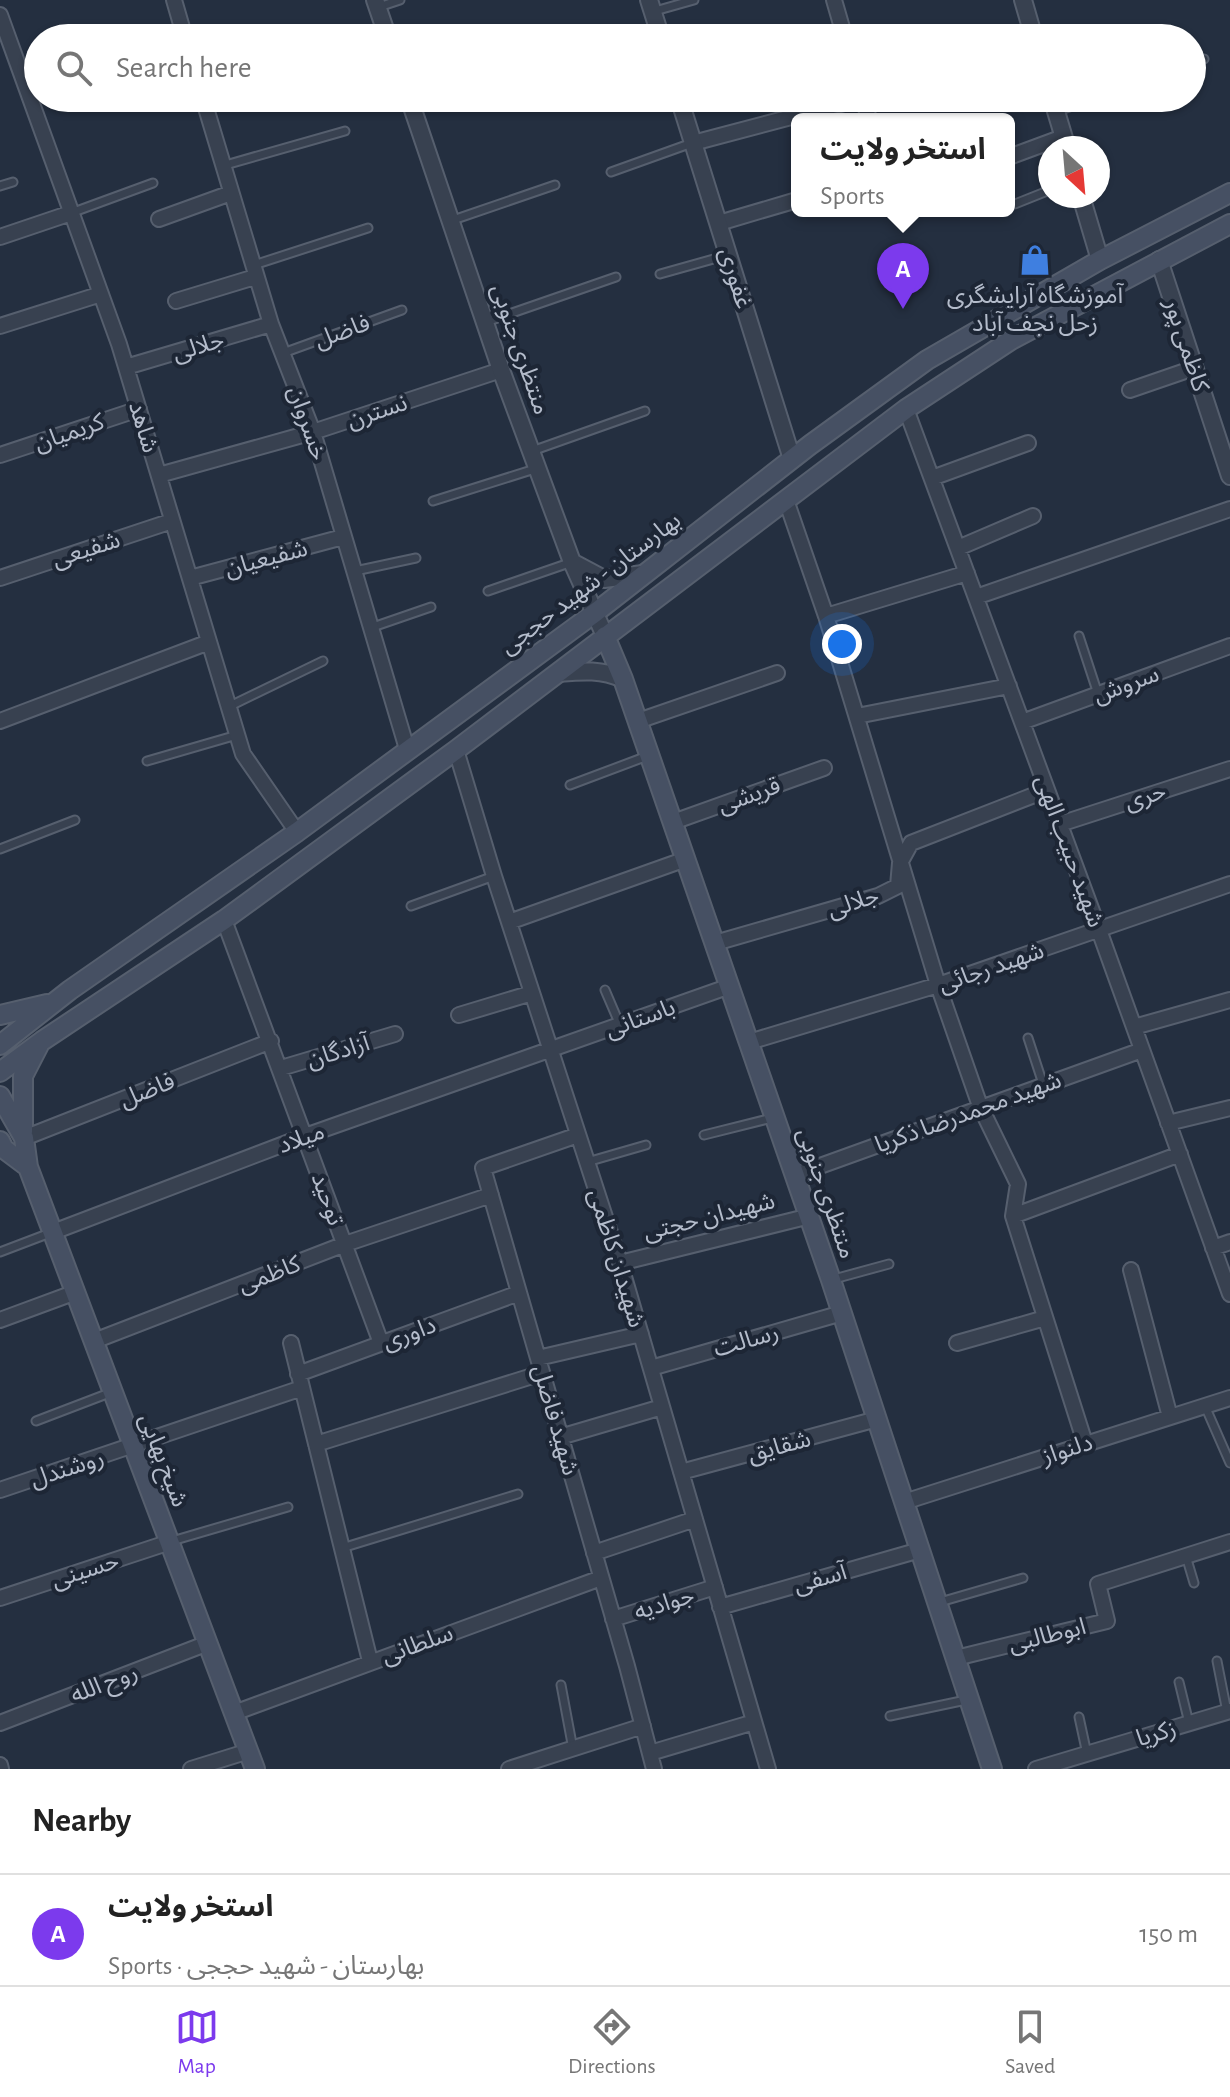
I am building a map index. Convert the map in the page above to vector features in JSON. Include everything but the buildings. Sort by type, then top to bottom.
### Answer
[{"type":"main road","name":"بهارستان - شهید حججی","points":[[0,1045],[70,990],[297,832],[596,612],[792,459],[927,360],[1100,260],[1230,193]]},
{"type":"main road","points":[[0,1072],[224,920],[456,750],[906,409],[1011,340],[1230,224]]},
{"type":"main road","name":"منتظری جنوبی","points":[[605,636],[638,721],[810,1216],[992,1769]]},
{"type":"main road","points":[[0,1015],[45,1005],[70,990]]},
{"type":"main road","points":[[28,1167],[24,1138],[23,1076],[42,1041]]},
{"type":"main road","points":[[0,1096],[24,1138]]},
{"type":"main road","points":[[1,1145],[28,1167]]},
{"type":"main road","name":"شیخ بهایی","points":[[28,1167],[252,1760]]},
{"type":"street","points":[[174,0],[181,24]]},
{"type":"street","points":[[834,0],[841,24]]},
{"type":"street","points":[[1023,0],[1030,24]]},
{"type":"street","points":[[376,4],[383,24]]},
{"type":"street","name":"شاهد","points":[[0,15],[24,82]]},
{"type":"street","name":"شاهد","points":[[35,112],[126,367],[243,754],[297,832]]},
{"type":"street","name":"خسروان","points":[[207,112],[271,324],[313,432],[407,749]]},
{"type":"street","name":"منتظری جنوبی","points":[[414,112],[453,220],[501,370],[572,562],[605,636]]},
{"type":"street","name":"غفوری","points":[[683,112],[792,459]]},
{"type":"street","points":[[1056,112],[1063,136]]},
{"type":"street","points":[[693,143],[791,121]]},
{"type":"street","points":[[1015,155],[1038,149]]},
{"type":"street","points":[[159,219],[231,193]]},
{"type":"street","points":[[719,223],[791,202]]},
{"type":"street","points":[[1085,208],[1100,260]]},
{"type":"street","points":[[0,237],[71,213]]},
{"type":"street","name":"کاظمی پور","points":[[1159,260],[1230,476]]},
{"type":"street","points":[[176,301],[254,271]]},
{"type":"street","points":[[0,326],[101,294]]},
{"type":"street","name":"جلالی","points":[[126,367],[271,324]]},
{"type":"street","points":[[1130,390],[1194,368]]},
{"type":"street","name":"نسترن","points":[[159,475],[313,432],[501,370]]},
{"type":"street","name":"کریمیان","points":[[0,455],[139,409]]},
{"type":"street","name":"شهید حبیب الهی","points":[[906,409],[1213,1248],[1225,1265],[1230,1294]]},
{"type":"street","points":[[932,478],[1028,443]]},
{"type":"street","points":[[786,500],[826,616],[938,985],[980,1106],[1018,1184],[1013,1216],[1085,1443]]},
{"type":"street","points":[[976,597],[1230,509]]},
{"type":"street","points":[[958,548],[1033,516]]},
{"type":"street","name":"شفیعی","points":[[0,578],[172,521]]},
{"type":"street","name":"شفیعیان","points":[[190,578],[343,537]]},
{"type":"street","points":[[572,562],[604,579],[643,574]]},
{"type":"street","points":[[826,616],[967,573]]},
{"type":"street","points":[[0,721],[209,642]]},
{"type":"street","name":"سروش","points":[[1022,722],[1230,646]]},
{"type":"street","points":[[558,673],[592,670],[623,679]]},
{"type":"street","points":[[638,721],[777,673]]},
{"type":"street","points":[[857,716],[1009,686]]},
{"type":"street","name":"شهیدان کاظمی","points":[[456,750],[620,1263],[768,1769]]},
{"type":"street","name":"قریشی","points":[[673,822],[824,768]]},
{"type":"street","name":"حری","points":[[1060,824],[1230,769]]},
{"type":"street","name":"جلالی","points":[[715,943],[878,896],[898,886],[900,863],[911,843],[1047,790]]},
{"type":"street","points":[[509,922],[686,859]]},
{"type":"street","name":"شهید رجائی","points":[[749,1042],[938,985],[1230,884]]},
{"type":"street","name":"توحید","points":[[224,920],[381,1343]]},
{"type":"street","name":"باستانی","points":[[551,1050],[730,986]]},
{"type":"street","points":[[459,1015],[532,993]]},
{"type":"street","points":[[1134,1027],[1230,1000]]},
{"type":"street","name":"آزادگان","points":[[281,1068],[395,1034]]},
{"type":"street","name":"فاضل","points":[[24,1138],[271,1041]]},
{"type":"street","name":"میلاد","points":[[53,1232],[305,1136],[551,1050]]},
{"type":"street","name":"شهید محمدرضا ذکریا","points":[[795,1175],[1142,1050]]},
{"type":"street","points":[[1168,1123],[1230,1108]]},
{"type":"street","name":"شهید فاضل","points":[[578,1135],[483,1168],[654,1769]]},
{"type":"street","points":[[1013,1216],[1180,1154]]},
{"type":"street","name":"کاظمی","points":[[94,1341],[345,1244],[491,1195]]},
{"type":"street","name":"شهیدان حجتی","points":[[620,1263],[810,1216]]},
{"type":"street","points":[[1213,1248],[1230,1242]]},
{"type":"street","points":[[1131,1270],[1170,1417]]},
{"type":"street","points":[[0,1320],[76,1292]]},
{"type":"street","name":"داوری","points":[[133,1445],[300,1381],[381,1343],[519,1293]]},
{"type":"street","name":"رسالت","points":[[651,1368],[842,1313]]},
{"type":"street","points":[[957,1343],[1045,1318]]},
{"type":"street","points":[[316,1444],[540,1365],[641,1334]]},
{"type":"street","points":[[291,1343],[370,1661]]},
{"type":"street","name":"دلنواز","points":[[904,1502],[1230,1398]]},
{"type":"street","points":[[560,1437],[662,1407]]},
{"type":"street","name":"شقایق","points":[[681,1472],[877,1419]]},
{"type":"street","name":"روشندل","points":[[0,1490],[133,1445]]},
{"type":"street","points":[[594,1553],[695,1519]]},
{"type":"street","name":"حسینی","points":[[0,1598],[170,1542]]},
{"type":"street","name":"ابوطالبی","points":[[956,1658],[1107,1621],[1098,1584],[1230,1542]]},
{"type":"street","name":"آسفی","points":[[720,1607],[920,1550]]},
{"type":"street","name":"سلطانی","points":[[234,1713],[601,1578]]},
{"type":"street","name":"جوادیه","points":[[613,1619],[715,1587]]},
{"type":"street","name":"روح الله","points":[[0,1723],[208,1643]]},
{"type":"street","name":"زکریا","points":[[1036,1769],[1228,1711]]},
{"type":"street","points":[[650,1753],[754,1722]]},
{"type":"street","points":[[509,1769],[643,1726]]},
{"type":"street","points":[[191,1769],[252,1760]]},
{"type":"lane","points":[[376,4],[400,0]]},
{"type":"lane","points":[[651,6],[694,0]]},
{"type":"lane","points":[[222,166],[345,131]]},
{"type":"lane","points":[[611,172],[693,143]]},
{"type":"lane","points":[[0,186],[13,182]]},
{"type":"lane","points":[[71,213],[153,183]]},
{"type":"lane","points":[[453,220],[555,185]]},
{"type":"lane","points":[[1015,204],[1038,195]]},
{"type":"lane","points":[[254,271],[368,228]]},
{"type":"lane","points":[[660,274],[728,255]]},
{"type":"lane","points":[[486,322],[616,277]]},
{"type":"lane","name":"فاضل","points":[[283,353],[402,310]]},
{"type":"lane","points":[[532,451],[645,411]]},
{"type":"lane","points":[[433,501],[538,468]]},
{"type":"lane","points":[[353,571],[416,558]]},
{"type":"lane","points":[[488,591],[572,562]]},
{"type":"lane","points":[[370,628],[431,607]]},
{"type":"lane","points":[[1079,636],[1098,694]]},
{"type":"lane","points":[[228,707],[323,661]]},
{"type":"lane","points":[[147,761],[237,735]]},
{"type":"lane","points":[[570,785],[650,755]]},
{"type":"lane","points":[[0,849],[75,820]]},
{"type":"lane","points":[[411,906],[494,876]]},
{"type":"lane","points":[[605,990],[620,1025]]},
{"type":"lane","points":[[1028,1038],[1043,1084]]},
{"type":"lane","points":[[704,1135],[775,1117]]},
{"type":"lane","points":[[587,1162],[646,1145]]},
{"type":"lane","points":[[0,1252],[53,1232]]},
{"type":"lane","points":[[831,1280],[889,1264]]},
{"type":"lane","points":[[36,1421],[113,1391]]},
{"type":"lane","points":[[1205,1406],[1230,1463]]},
{"type":"lane","points":[[342,1548],[518,1494]]},
{"type":"lane","points":[[170,1542],[288,1507]]},
{"type":"lane","points":[[1186,1556],[1194,1583]]},
{"type":"lane","points":[[937,1603],[1023,1578]]},
{"type":"lane","points":[[1217,1661],[1228,1711]]},
{"type":"lane","points":[[1179,1682],[1189,1723]]},
{"type":"lane","points":[[561,1685],[573,1749]]},
{"type":"lane","points":[[890,1716],[969,1699]]},
{"type":"lane","points":[[1079,1717],[1087,1754]]},
{"type":"place","name":"آموزشگاه آرایشگری زحل نجف آباد","points":[[1035,260]]},
{"type":"place","name":"استخر ولایت","points":[[903,309]]}]
